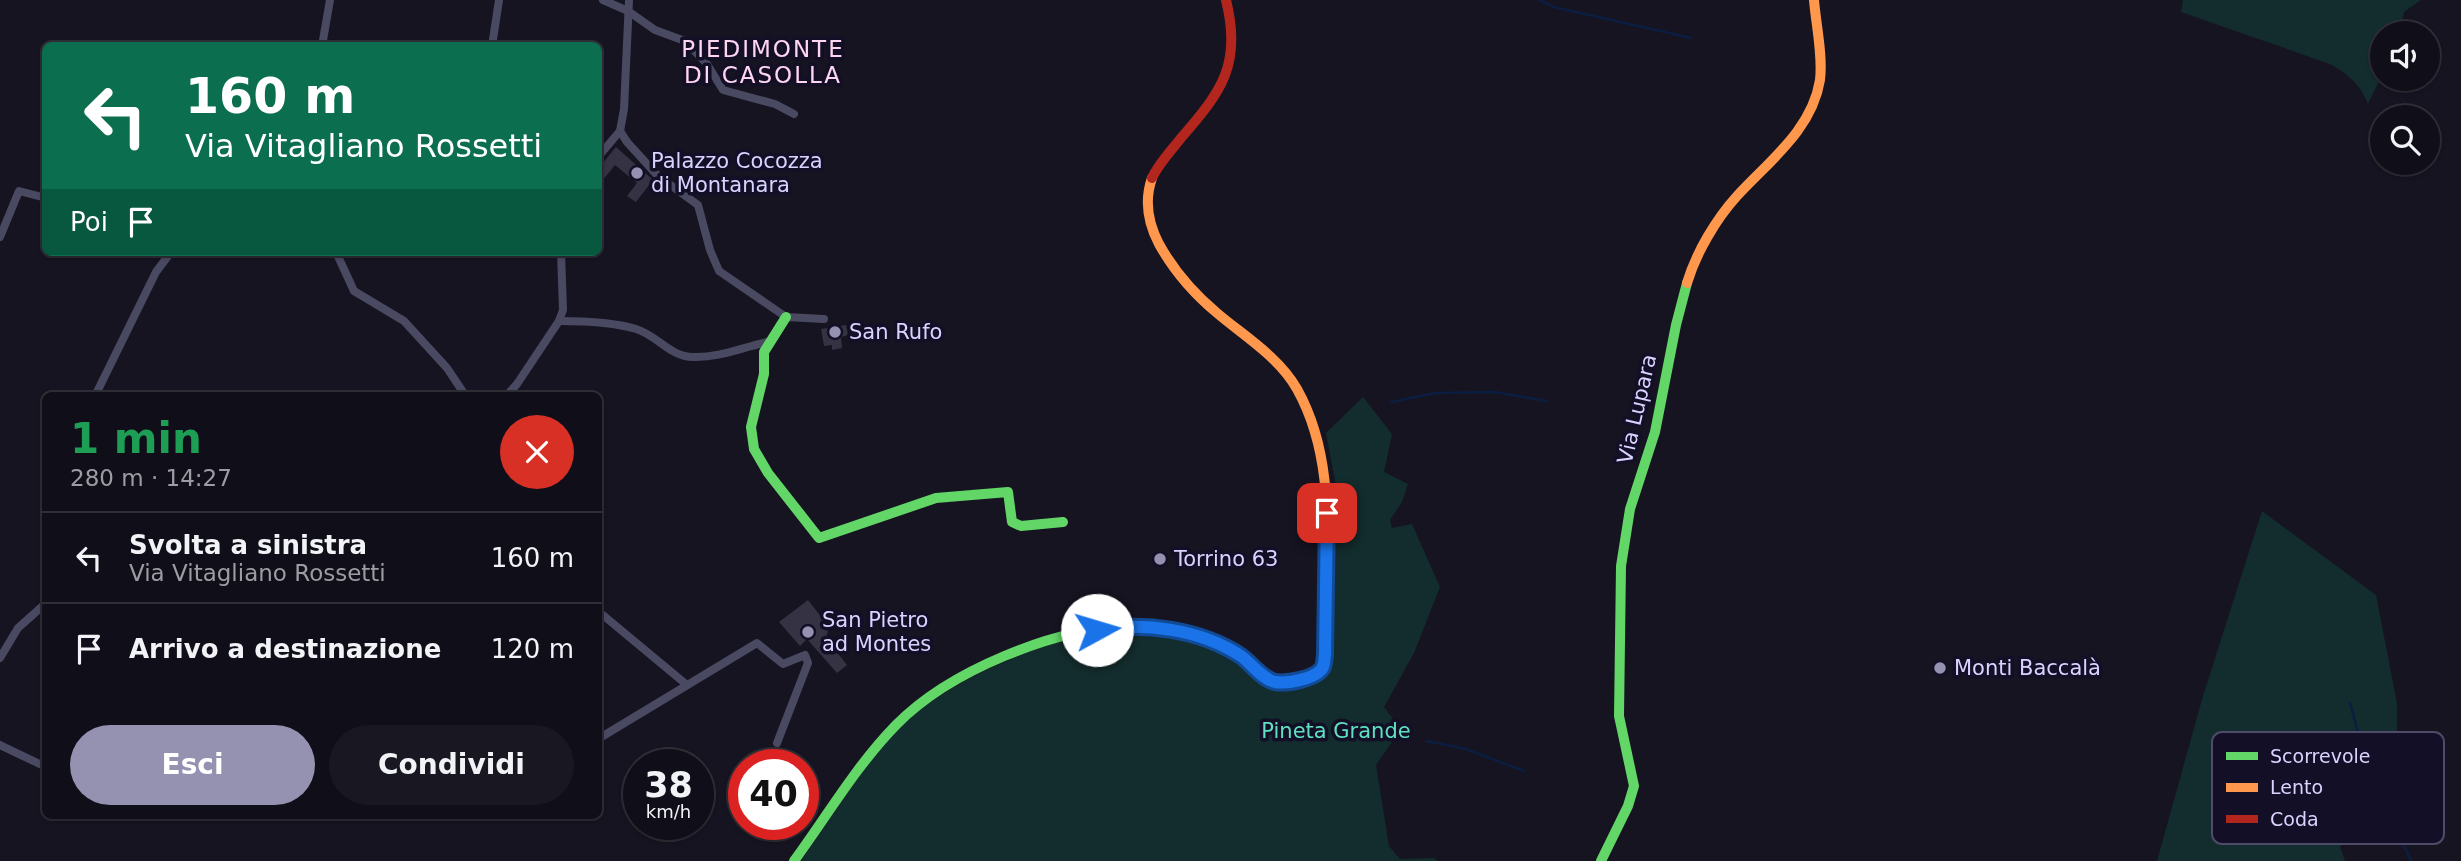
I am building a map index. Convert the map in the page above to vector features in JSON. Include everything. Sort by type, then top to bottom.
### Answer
[{"type":"street","points":[[323,42],[330,0]]},
{"type":"street","points":[[493,42],[499,0]]},
{"type":"street","points":[[603,0],[628,11],[655,30],[685,41],[708,64],[723,90],[775,104],[794,114]]},
{"type":"street","points":[[602,152],[620,131],[624,109],[629,0]]},
{"type":"street","points":[[794,861],[882,741],[919,704],[973,671],[1066,635],[1123,625],[1206,638],[1243,657],[1276,682],[1314,675],[1324,666],[1327,489],[1323,454],[1315,429],[1298,392],[1285,372],[1192,293],[1179,278],[1162,251],[1151,226],[1147,208],[1149,184],[1155,171],[1210,106],[1229,66],[1234,42],[1226,0]]},
{"type":"street","name":"Via Lupara","points":[[1601,861],[1628,806],[1634,786],[1619,716],[1620,566],[1630,509],[1651,446],[1676,325],[1698,257],[1716,223],[1737,196],[1793,138],[1816,96],[1820,78],[1814,0]]},
{"type":"street","points":[[620,131],[658,176],[698,205],[710,250],[719,271],[786,317],[824,318]]},
{"type":"street","points":[[0,237],[19,191],[42,197]]},
{"type":"street","points":[[97,392],[166,256]]},
{"type":"street","points":[[338,256],[354,291],[404,321],[447,368],[463,392]]},
{"type":"street","points":[[510,392],[559,321],[563,310],[561,256]]},
{"type":"street","points":[[786,317],[768,341],[764,352],[764,374],[751,427],[754,449],[768,473],[819,538],[936,498],[1008,492],[1012,523],[1021,526],[1063,522]]},
{"type":"street","points":[[559,321],[636,329],[662,341],[676,355],[691,358],[721,355],[768,341]]},
{"type":"street","points":[[0,658],[18,628],[42,608]]},
{"type":"street","points":[[602,614],[687,685]]},
{"type":"street","points":[[602,737],[752,643],[761,645],[783,664],[804,655],[808,668],[776,743]]},
{"type":"street","points":[[0,745],[42,765]]},
{"type":"green space","points":[[2183,0],[2421,0],[2404,12],[2402,21],[2370,21],[2370,91],[2374,91],[2368,104],[2353,81],[2330,64],[2181,12]]},
{"type":"green space","name":"Pineta Grande","points":[[1363,397],[1392,434],[1384,472],[1408,484],[1402,502],[1390,520],[1392,528],[1412,524],[1440,587],[1414,653],[1384,707],[1401,729],[1376,765],[1389,846],[1400,859],[1434,858],[1438,861],[801,861],[815,840],[819,840],[819,835],[858,778],[895,732],[941,695],[999,664],[1030,652],[1091,635],[1148,631],[1198,641],[1280,689],[1323,677],[1328,672],[1335,481],[1326,433]]},
{"type":"green space","points":[[2262,511],[2376,595],[2397,703],[2397,732],[2212,732],[2212,844],[2343,844],[2340,847],[2345,861],[2157,861],[2203,696]]},
{"type":"building","name":"Palazzo Cocozza di Montanara","points":[[616,147],[653,180],[636,202],[627,196],[637,183],[615,165],[602,181],[602,164]]},
{"type":"building","name":"San Rufo","points":[[846,325],[848,335],[841,337],[842,348],[832,350],[832,345],[824,346],[821,329]]},
{"type":"building","name":"San Pietro ad Montes","points":[[808,600],[829,627],[826,638],[847,665],[837,673],[807,639],[800,646],[779,622]]},
{"type":"waterway","points":[[1539,0],[1554,7],[1691,38]]},
{"type":"waterway","points":[[1391,402],[1435,393],[1495,392],[1546,401]]},
{"type":"waterway","points":[[2350,703],[2358,732]]},
{"type":"waterway","points":[[1426,741],[1466,749],[1524,771]]},
{"type":"waterway","points":[[2404,844],[2411,861]]},
{"type":"traffic: fast","points":[[1601,861],[1628,806],[1634,786],[1619,716],[1621,566],[1630,509],[1655,432],[1687,283]]},
{"type":"traffic: fast","points":[[786,317],[764,352],[764,374],[751,427],[754,449],[768,473],[819,538],[936,498],[1008,492],[1012,522],[1021,526],[1063,522]]},
{"type":"traffic: fast","points":[[794,861],[881,741],[918,705],[973,670],[1004,656],[1069,635],[1100,629],[1144,626],[1173,629],[1202,637],[1241,657],[1270,680],[1281,683],[1295,682],[1314,675],[1323,666],[1327,581]]},
{"type":"traffic: slow","points":[[1687,283],[1701,248],[1722,215],[1787,144],[1808,114],[1815,98],[1821,70],[1814,0]]},
{"type":"traffic: slow","points":[[1152,178],[1148,195],[1150,220],[1159,244],[1171,263],[1200,298],[1281,367],[1290,377],[1308,411],[1316,435],[1325,482],[1327,581]]},
{"type":"traffic: jam","points":[[1152,178],[1165,157],[1208,106],[1225,75],[1231,42],[1226,0]]},
{"type":"place","name":"Palazzo Cocozza di Montanara","points":[[637,173]]},
{"type":"place","name":"San Rufo","points":[[835,332]]},
{"type":"place","name":"Torrino 63","points":[[1160,559]]},
{"type":"place","name":"San Pietro ad Montes","points":[[808,632]]},
{"type":"place","name":"Monti Baccalà","points":[[1940,668]]},
{"type":"district","name":"PIEDIMONTE DI CASOLLA","points":[[763,62]]},
{"type":"route","points":[[1097,630],[1123,625],[1206,638],[1243,657],[1276,682],[1314,675],[1324,666],[1325,655],[1327,513]]}]
